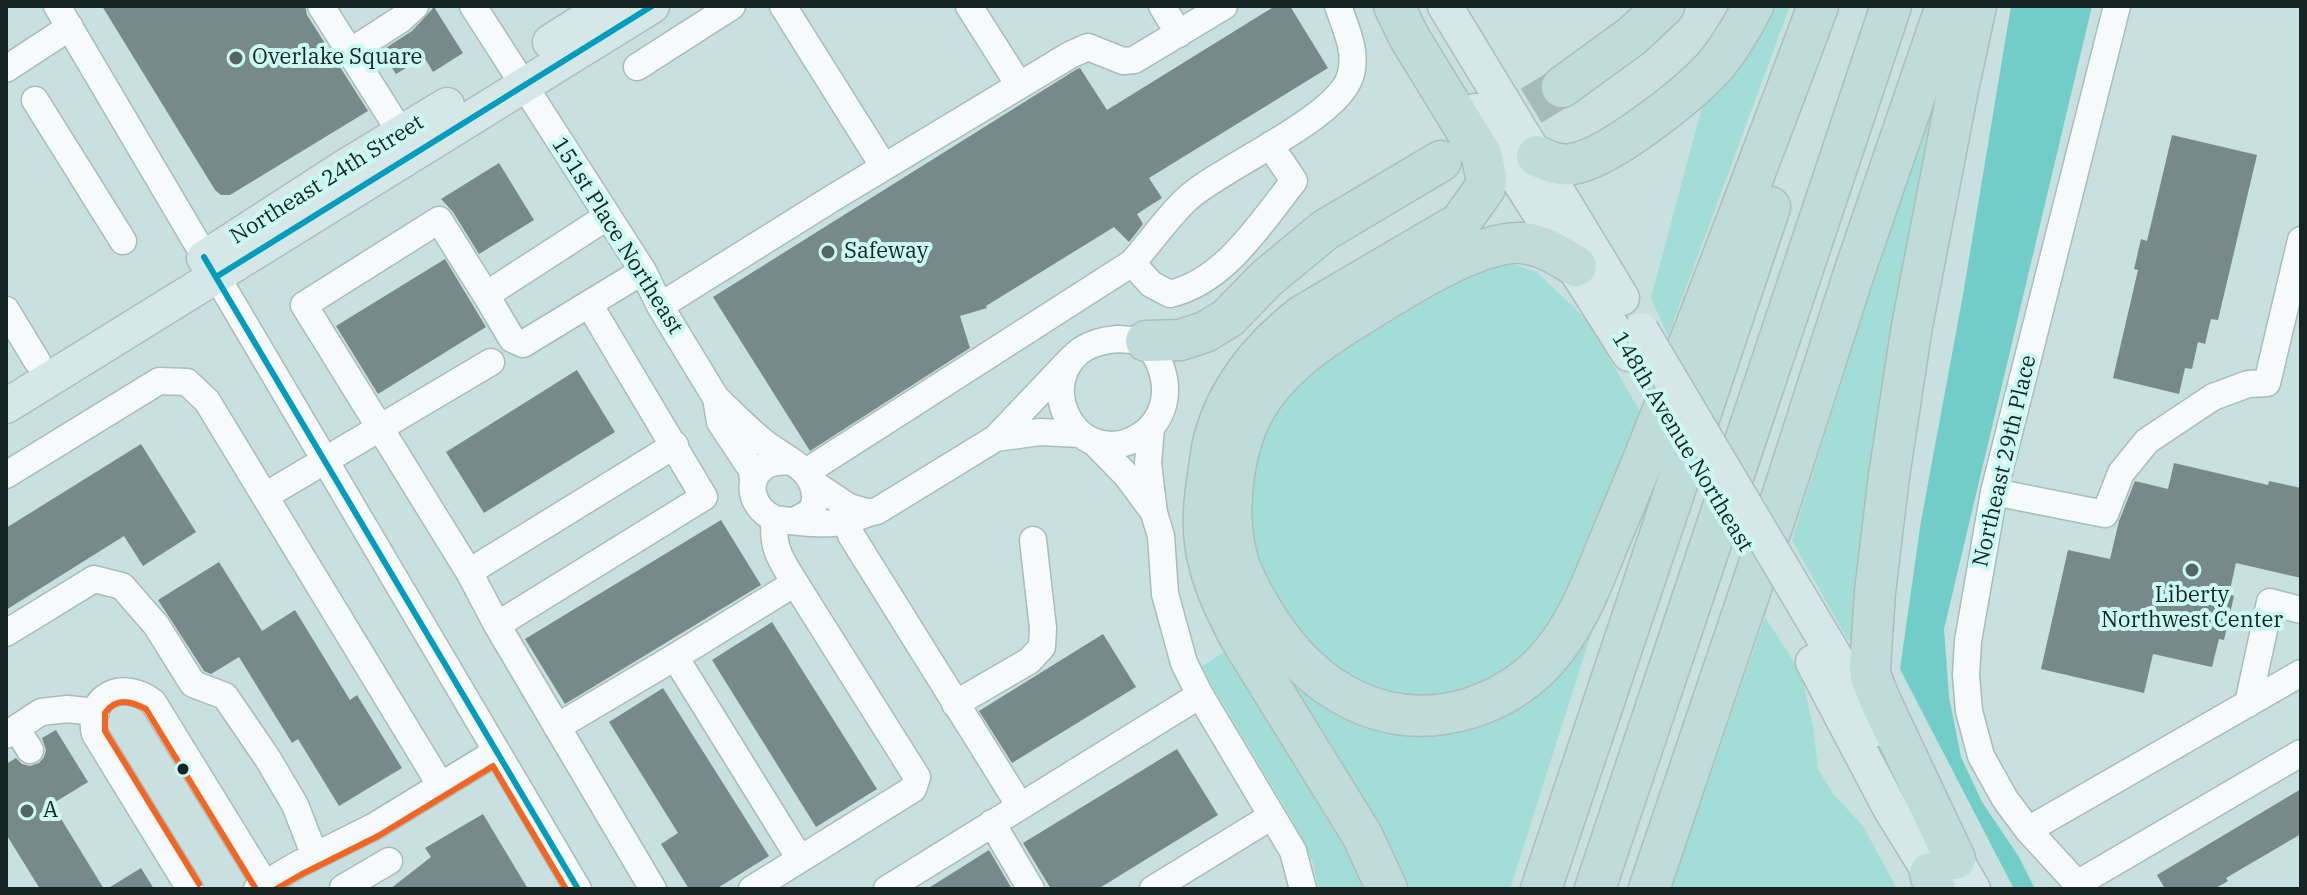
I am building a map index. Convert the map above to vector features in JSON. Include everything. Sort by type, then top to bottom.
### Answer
[{"type":"highway","points":[[1387,889],[1362,835],[1239,636],[1224,606],[1210,569],[1203,519],[1214,439],[1232,396],[1258,356],[1286,328],[1314,308],[1460,223],[1485,188],[1482,156],[1409,37],[1394,6]]},
{"type":"highway","points":[[1562,87],[1632,36],[1664,6]]},
{"type":"highway","points":[[1537,156],[1555,164],[1573,164],[1598,155],[1657,117],[1712,68],[1753,6]]},
{"type":"highway","points":[[1576,266],[1546,249],[1511,243],[1443,268],[1339,328],[1312,348],[1285,371],[1249,422],[1236,464],[1233,535],[1238,561],[1258,605],[1287,647],[1307,669],[1333,690],[1366,705],[1404,715],[1458,712],[1510,690],[1544,663],[1559,644],[1588,592],[1639,471],[1818,6]]},
{"type":"highway","points":[[1541,889],[1837,6]]},
{"type":"highway","points":[[1595,889],[1891,6]]},
{"type":"highway","points":[[1649,889],[1946,6]]},
{"type":"highway","points":[[1947,880],[1871,677],[1870,667],[1875,592],[1905,370],[1925,252],[1976,6]]},
{"type":"highway","points":[[1146,341],[1180,340],[1205,332],[1228,318],[1267,278],[1325,230],[1441,161]]},
{"type":"main road","name":"Northeast 24th Street","points":[[6,380],[210,267],[518,76],[607,6]]},
{"type":"main road","name":"Northeast 24th Street","points":[[6,406],[401,133],[652,6]]},
{"type":"main road","name":"148th Avenue Northeast","points":[[1408,6],[1576,266],[1635,342]]},
{"type":"main road","name":"148th Avenue Northeast","points":[[1445,6],[1537,156],[1635,342],[1785,592],[1947,880]]},
{"type":"main road","points":[[6,393],[37,361]]},
{"type":"street","points":[[321,6],[401,133]]},
{"type":"street","points":[[350,52],[401,19],[415,6]]},
{"type":"street","name":"151st Place Northeast","points":[[473,6],[643,271],[660,306],[716,398],[764,443],[849,507],[857,517]]},
{"type":"street","points":[[637,67],[732,6]]},
{"type":"street","points":[[783,6],[884,167]]},
{"type":"street","points":[[969,6],[1019,85]]},
{"type":"street","points":[[1162,6],[1179,34]]},
{"type":"street","points":[[660,306],[1019,85],[1088,47],[1123,61],[1134,60],[1224,6]]},
{"type":"street","points":[[803,472],[1132,263],[1189,197],[1328,108],[1350,80],[1354,56],[1338,6]]},
{"type":"street","name":"Northeast 29th Place","points":[[2080,886],[2028,830],[2005,799],[1981,756],[1969,711],[1966,675],[1968,641],[1994,492],[2117,6]]},
{"type":"street","points":[[6,69],[63,17],[578,889]]},
{"type":"street","points":[[35,100],[123,241]]},
{"type":"street","points":[[1132,263],[1151,284],[1170,294],[1188,290],[1217,270],[1245,243],[1294,181],[1270,145]]},
{"type":"street","points":[[486,295],[608,216]]},
{"type":"street","points":[[643,271],[523,344],[512,339],[439,220],[304,305],[469,572],[653,889]]},
{"type":"street","points":[[1994,492],[2105,514],[2121,473],[2147,441],[2213,397],[2248,384],[2267,383],[2289,336],[2301,240]]},
{"type":"street","points":[[497,625],[704,497],[589,304]]},
{"type":"street","points":[[9,322],[37,361]]},
{"type":"street","points":[[752,889],[913,789],[917,777],[776,551],[773,530],[784,520],[808,513],[813,508],[815,493],[803,472],[772,463],[764,467],[753,482],[752,492],[760,511],[784,520],[857,517],[877,511],[996,438],[1085,347],[1101,340],[1146,341],[1154,352],[1166,398],[1161,414],[1139,438],[1108,444],[1087,437],[1040,432],[996,438]]},
{"type":"street","points":[[1072,358],[1060,390],[1062,406],[1070,422],[1127,476],[1154,513]]},
{"type":"street","points":[[265,496],[491,362]]},
{"type":"street","points":[[6,475],[159,381],[187,382],[207,401],[441,786]]},
{"type":"street","name":"151st Place Northeast","points":[[716,398],[720,422],[752,470],[753,482]]},
{"type":"street","points":[[1151,428],[1148,463],[1154,513],[1161,536],[1165,594],[1184,663],[1293,851],[1303,889]]},
{"type":"street","points":[[469,572],[675,445]]},
{"type":"street","points":[[857,517],[851,535],[1020,806]]},
{"type":"street","points":[[955,704],[1029,661],[1042,647],[1043,628],[1033,540]]},
{"type":"street","points":[[6,633],[94,579],[122,586],[156,625],[193,684],[225,696],[295,805],[315,856]]},
{"type":"street","points":[[557,727],[795,583]]},
{"type":"street","points":[[2248,704],[2270,602],[2301,610]]},
{"type":"street","points":[[675,657],[800,859]]},
{"type":"street","points":[[2028,830],[2301,673]]},
{"type":"street","points":[[190,889],[95,734],[93,723],[96,712],[102,700],[113,692],[140,692],[153,702],[261,887],[373,827],[496,752]]},
{"type":"street","points":[[887,889],[1200,695]]},
{"type":"street","points":[[18,738],[41,712],[67,709],[96,712]]},
{"type":"street","points":[[2080,886],[2301,753]]},
{"type":"street","points":[[1153,889],[1272,816]]},
{"type":"street","points":[[992,823],[1031,889]]},
{"type":"street","points":[[343,889],[389,861]]},
{"type":"shaded area","points":[[1773,6],[1790,6],[1668,336],[1651,298],[1702,107],[1756,39]]},
{"type":"shaded area","points":[[1959,6],[1852,640],[1847,639],[1792,540]]},
{"type":"shaded area","points":[[2011,6],[2092,6],[1944,629],[1949,697],[1961,757],[1982,802],[2019,857],[2035,889],[2014,889],[1900,669],[1921,521],[1963,295]]},
{"type":"shaded area","points":[[1503,261],[1537,272],[1587,320],[1639,410],[1592,552],[1550,632],[1483,690],[1423,704],[1366,691],[1293,637],[1250,552],[1250,482],[1271,415],[1305,372],[1392,312]]},
{"type":"shaded area","points":[[1597,615],[1510,889],[1402,889],[1290,685],[1298,681],[1417,733]]},
{"type":"shaded area","points":[[1765,617],[1801,673],[1813,727],[1818,769],[1834,795],[1863,826],[1897,889],[1671,889]]},
{"type":"shaded area","points":[[1227,650],[1340,837],[1365,889],[1318,889],[1313,863],[1293,821],[1201,667]]},
{"type":"building","name":"Overlake Square","points":[[102,6],[305,6],[307,15],[368,111],[230,195],[221,195],[215,190]]},
{"type":"building","points":[[1275,6],[1290,6],[1328,68],[1149,178],[1162,198],[1137,214],[1143,224],[1129,242],[1114,227],[987,308],[960,316],[970,348],[810,451],[713,297],[1077,69],[1080,68],[1107,110]]},
{"type":"building","points":[[434,7],[463,53],[433,72],[424,57],[396,74],[381,51],[412,31]]},
{"type":"building","points":[[2172,135],[2257,155],[2218,320],[2211,319],[2205,344],[2198,342],[2192,369],[2185,368],[2179,394],[2113,378],[2138,270],[2134,269],[2141,239],[2147,241]]},
{"type":"building","points":[[499,163],[534,220],[479,254],[453,212],[441,199]]},
{"type":"building","points":[[445,259],[486,327],[378,394],[336,326]]},
{"type":"building","points":[[577,370],[615,432],[484,513],[446,452]]},
{"type":"building","points":[[141,444],[196,532],[143,566],[124,536],[6,610],[6,528]]},
{"type":"building","name":"Liberty Northwest Center","points":[[2174,463],[2268,485],[2269,481],[2301,488],[2301,578],[2236,563],[2229,594],[2234,596],[2224,640],[2219,639],[2212,667],[2153,654],[2144,693],[2041,669],[2068,550],[2110,559],[2119,521],[2135,481],[2168,489]]},
{"type":"building","points":[[721,520],[761,585],[565,704],[525,639]]},
{"type":"building","points":[[219,562],[262,631],[295,610],[350,700],[357,695],[402,768],[339,806],[298,739],[292,743],[239,657],[211,674],[204,671],[158,600]]},
{"type":"building","points":[[772,622],[877,789],[816,827],[712,660]]},
{"type":"building","points":[[1103,634],[1136,687],[1012,763],[979,711]]},
{"type":"building","points":[[663,688],[769,856],[716,889],[689,889],[661,844],[678,833],[609,722]]},
{"type":"building","name":"A","points":[[56,730],[88,782],[52,804],[104,889],[40,889],[6,834],[6,764],[16,758],[30,766],[39,763],[46,750],[42,738]]},
{"type":"building","points":[[1177,749],[1218,815],[1098,889],[1051,889],[1023,843]]},
{"type":"building","points":[[2301,789],[2301,834],[2226,878],[2228,881],[2214,889],[2165,889],[2157,875]]},
{"type":"building","points":[[483,814],[528,889],[390,889],[431,857],[425,848]]},
{"type":"building","points":[[989,850],[1012,889],[927,889]]},
{"type":"building","points":[[141,868],[154,889],[107,889]]},
{"type":"tunnel","points":[[1480,137],[1562,87]]},
{"type":"transit line","points":[[216,277],[652,6]]},
{"type":"transit line","points":[[204,257],[578,889]]},
{"type":"transit line","points":[[199,884],[105,731],[105,713],[114,704],[129,703],[146,709],[256,889]]},
{"type":"transit line","points":[[276,889],[378,836],[493,766],[566,889]]},
{"type":"place","name":"Overlake Square","points":[[236,58]]},
{"type":"place","name":"Safeway","points":[[828,252]]},
{"type":"place","name":"Liberty Northwest Center","points":[[2192,570]]},
{"type":"place","name":"A","points":[[27,811]]}]
